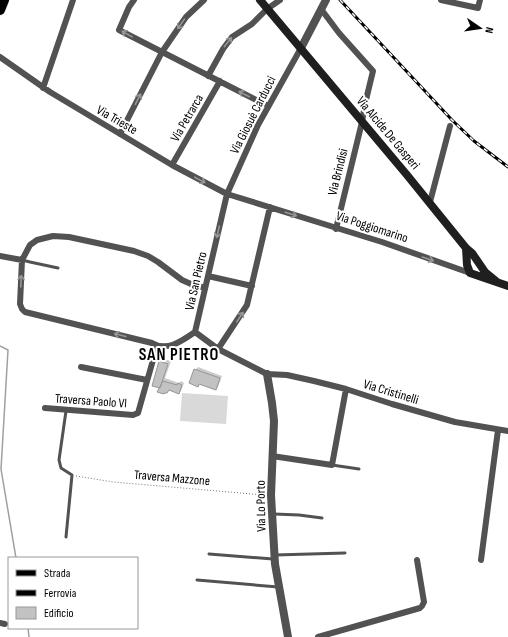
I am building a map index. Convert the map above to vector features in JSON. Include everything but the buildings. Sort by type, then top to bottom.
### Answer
[{"type":"main road","points":[[0,10],[4,0]]},
{"type":"main road","name":"Via Alcide De Gasperi","points":[[260,0],[496,282]]},
{"type":"main road","points":[[466,248],[470,271]]},
{"type":"main road","points":[[471,260],[480,264],[480,273],[470,271],[471,260]]},
{"type":"main road","name":"Via Poggiomarino","points":[[470,271],[508,286]]},
{"type":"street","points":[[43,88],[73,0]]},
{"type":"street","points":[[134,0],[129,7],[119,30],[268,106]]},
{"type":"street","points":[[120,134],[162,52],[186,17],[204,0]]},
{"type":"street","points":[[208,76],[222,49],[232,37],[252,24],[267,9],[280,0]]},
{"type":"street","points":[[301,48],[326,0]]},
{"type":"street","points":[[441,0],[478,8],[480,0]]},
{"type":"street","name":"Via Brindisi","points":[[320,9],[373,72],[336,229]]},
{"type":"street","name":"Via Giosuè Carducci","points":[[227,194],[268,106],[301,48]]},
{"type":"street","name":"Via Trieste","points":[[0,57],[43,88],[172,165],[227,194]]},
{"type":"street","name":"Via Petrarca","points":[[172,165],[220,81]]},
{"type":"street","points":[[430,202],[450,126]]},
{"type":"street","name":"Via Poggiomarino","points":[[227,194],[470,271]]},
{"type":"street","name":"Via San Pietro","points":[[195,332],[227,194]]},
{"type":"street","points":[[218,349],[247,305],[270,207]]},
{"type":"street","points":[[206,288],[182,280],[158,262],[148,256],[134,251],[69,237],[53,236],[37,240],[30,246],[22,260],[20,304],[25,312],[137,339],[163,347],[173,345],[195,332],[218,349],[267,374]]},
{"type":"street","points":[[0,256],[22,260]]},
{"type":"street","points":[[208,276],[252,286]]},
{"type":"street","name":"Traversa Paolo VI","points":[[45,408],[66,411],[135,415],[140,409],[157,346]]},
{"type":"street","points":[[81,367],[147,380]]},
{"type":"street","name":"Via Cristinelli","points":[[267,374],[287,375],[346,389],[455,422],[508,431]]},
{"type":"street","name":"Via Lo Porto","points":[[267,374],[274,421],[271,496],[275,557],[278,586],[288,637]]},
{"type":"street","points":[[272,456],[332,465],[346,389]]},
{"type":"street","points":[[481,560],[498,430]]},
{"type":"street","points":[[318,637],[420,608],[424,602],[417,560]]},
{"type":"lane","points":[[22,260],[58,268]]},
{"type":"lane","points":[[66,411],[59,460],[61,468],[72,475],[66,536]]},
{"type":"lane","points":[[332,465],[359,469]]},
{"type":"lane","points":[[272,514],[322,518]]},
{"type":"lane","points":[[209,554],[275,557],[345,553]]},
{"type":"lane","points":[[198,580],[278,586]]},
{"type":"path","name":"Traversa Mazzone","points":[[72,475],[113,482],[271,496]]},
{"type":"shaded area","points":[[182,393],[228,396],[226,424],[180,421]]},
{"type":"waterway","points":[[0,346],[8,350],[1,469],[16,557]]},
{"type":"waterway","points":[[28,629],[29,637]]},
{"type":"railway","points":[[340,0],[452,120],[474,141],[508,167]]},
{"type":"district","name":"SAN PIETRO","points":[[179,355]]}]
